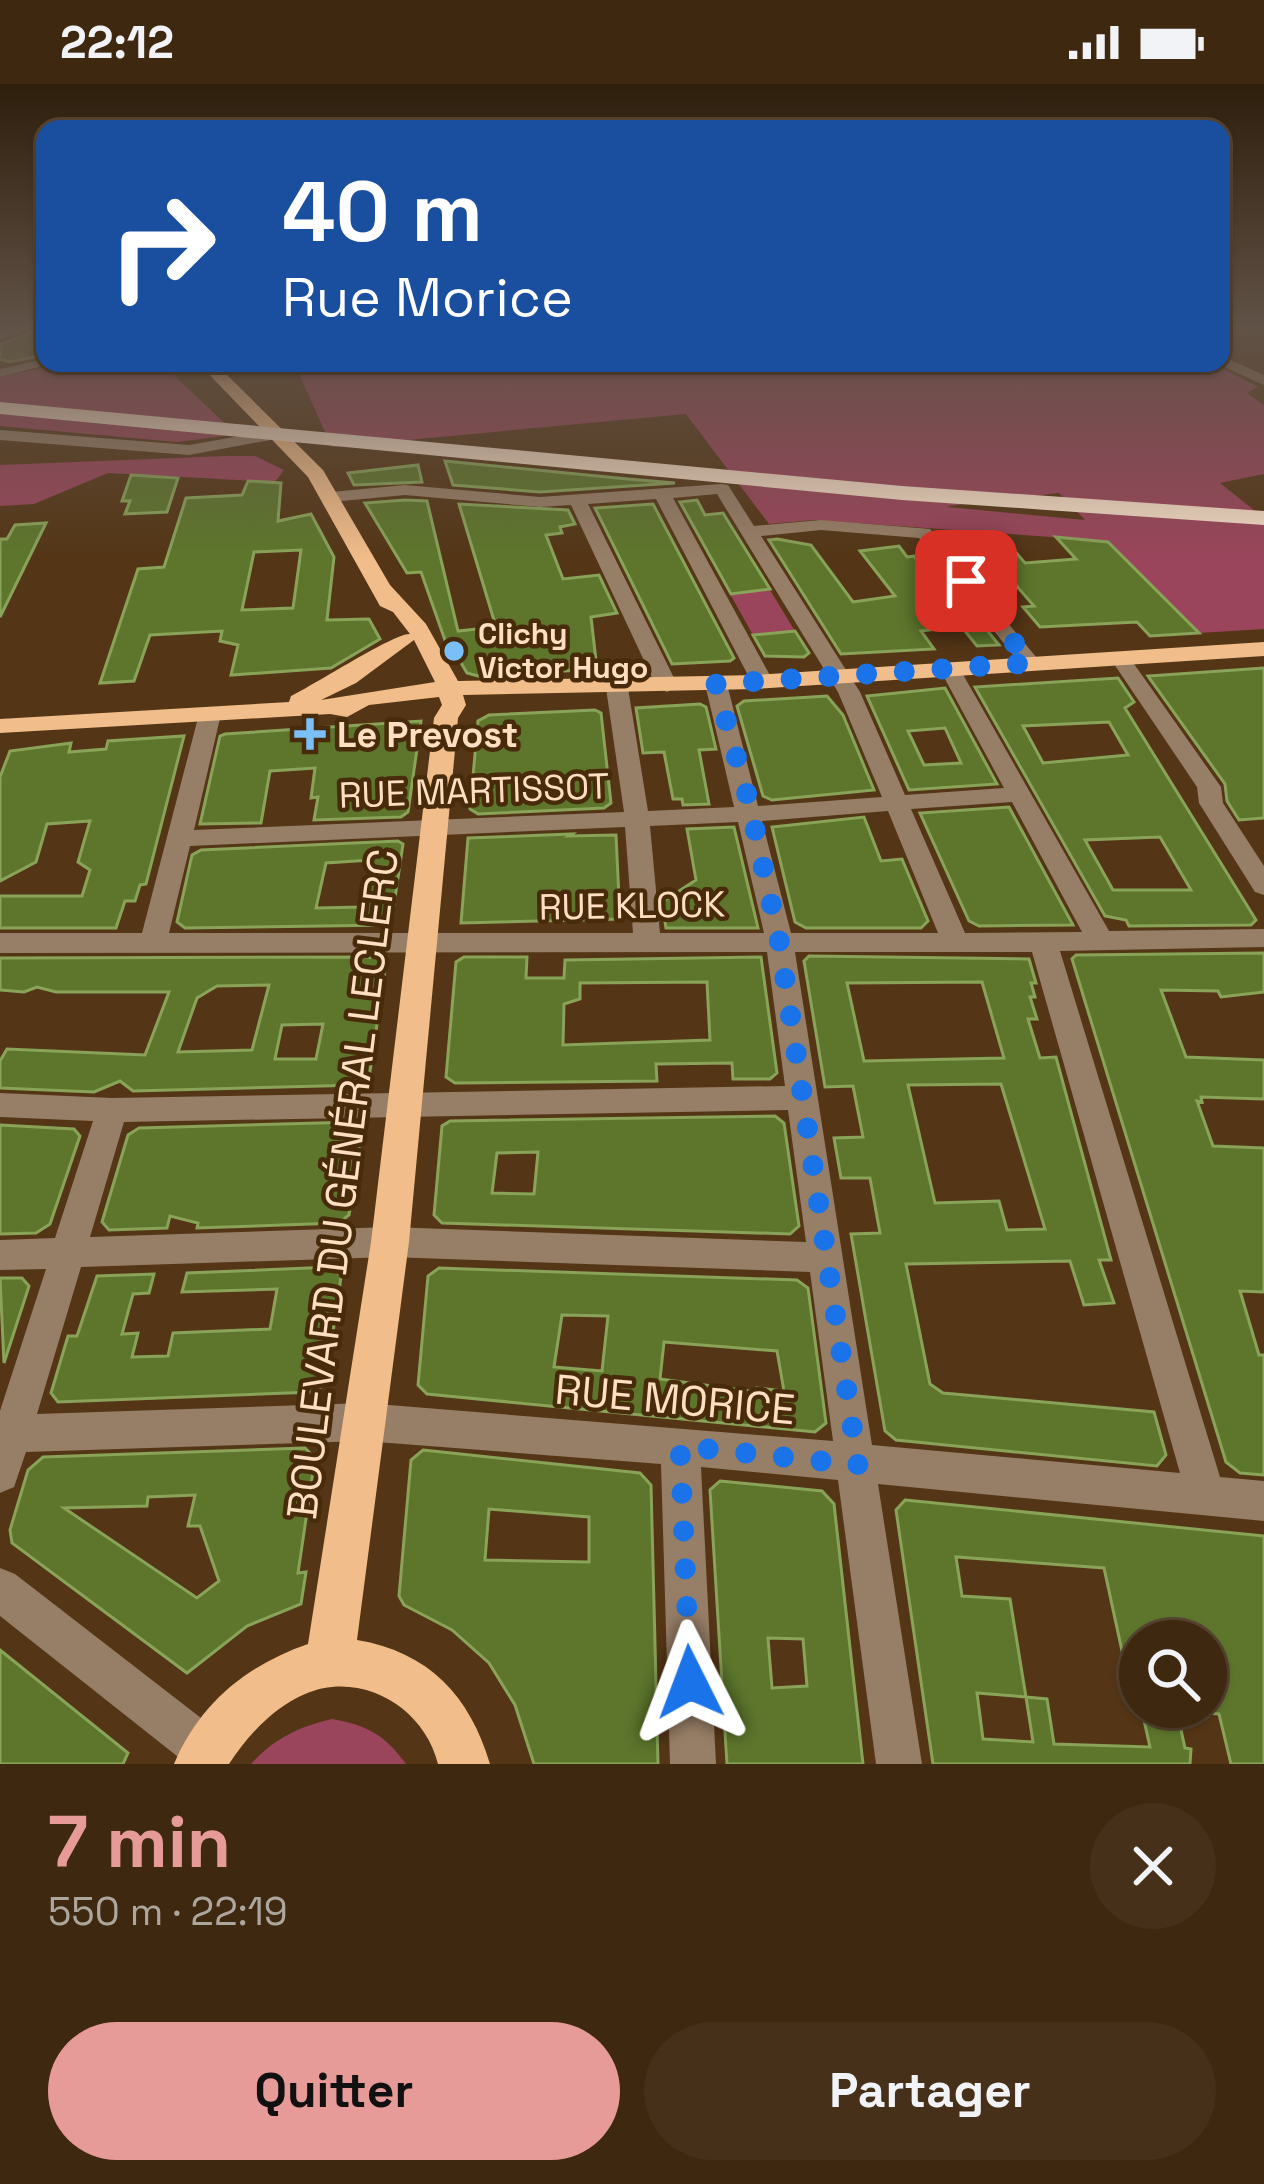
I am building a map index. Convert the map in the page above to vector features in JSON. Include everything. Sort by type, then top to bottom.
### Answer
[{"type":"highway","points":[[82,402],[1263,508]]},
{"type":"highway","points":[[0,408],[880,491],[1237,517],[1263,508]]},
{"type":"main road","points":[[229,402],[306,463],[331,497],[385,590],[403,639],[444,703]]},
{"type":"main road","points":[[239,402],[271,440]]},
{"type":"main road","points":[[385,590],[410,615],[447,676],[444,703]]},
{"type":"main road","points":[[280,710],[348,678],[403,639]]},
{"type":"main road","points":[[0,727],[330,707],[354,712],[549,699],[609,688],[1264,650]]},
{"type":"main road","name":"BOULEVARD DU GÉNÉRAL LECLERC","points":[[330,1662],[389,1242],[424,943],[444,703]]},
{"type":"main road","points":[[203,1758],[228,1721],[276,1681],[330,1662],[380,1665],[427,1693],[447,1720],[464,1764]]},
{"type":"street","points":[[0,435],[158,450],[271,440]]},
{"type":"street","points":[[331,497],[405,490],[579,506],[722,489],[840,676],[955,940]]},
{"type":"street","points":[[663,495],[762,681]]},
{"type":"street","points":[[579,506],[667,686]]},
{"type":"street","points":[[752,532],[821,525],[924,533],[1030,663]]},
{"type":"street","points":[[1120,658],[1209,787],[1211,803],[1264,886]]},
{"type":"street","points":[[950,668],[1100,938]]},
{"type":"street","points":[[716,684],[752,813],[779,939],[899,1764]]},
{"type":"street","points":[[609,688],[637,820],[647,941]]},
{"type":"street","points":[[152,943],[210,715]]},
{"type":"street","name":"RUE MARTISSOT","points":[[180,838],[637,820],[1021,794]]},
{"type":"street","name":"RUE KLOCK","points":[[0,943],[1264,938]]},
{"type":"street","points":[[1043,942],[1206,1495]]},
{"type":"street","points":[[0,1105],[112,1110],[800,1099]]},
{"type":"street","points":[[0,1473],[112,1110]]},
{"type":"street","points":[[0,1255],[389,1242],[828,1258]]},
{"type":"street","name":"RUE MORICE","points":[[13,1434],[364,1422],[680,1446],[1264,1502]]},
{"type":"street","points":[[680,1446],[693,1764]]},
{"type":"street","points":[[0,1589],[203,1758]]},
{"type":"shaded area","points":[[0,402],[203,402],[233,431],[177,442],[0,426]]},
{"type":"shaded area","points":[[312,402],[1260,402],[1264,474],[1220,483],[1264,518],[1264,629],[1199,633],[1107,541],[814,520],[769,524],[686,414],[332,447]],"holes":[[[1059,493],[1085,520],[948,507]]]},
{"type":"shaded area","points":[[255,456],[284,470],[275,482],[108,473],[34,504],[0,506],[0,465]]},
{"type":"shaded area","points":[[946,547],[968,547],[1013,595],[1005,600],[1012,611],[1000,613]]},
{"type":"shaded area","points":[[770,590],[795,631],[753,635],[730,594]]},
{"type":"shaded area","points":[[332,1719],[374,1733],[406,1764],[251,1764],[288,1735]]},
{"type":"building","points":[[445,461],[675,483],[540,492],[453,485]]},
{"type":"building","points":[[418,465],[422,482],[354,485],[348,473]]},
{"type":"building","points":[[131,475],[178,478],[167,512],[125,514],[130,501],[122,501]]},
{"type":"building","points":[[248,481],[281,483],[278,521],[311,514],[334,557],[327,620],[369,619],[380,639],[331,668],[231,675],[238,645],[220,641],[222,631],[150,635],[134,681],[100,683],[138,569],[164,567],[186,498],[242,495]],"holes":[[[301,550],[293,608],[242,610],[254,552]]]},
{"type":"building","points":[[697,500],[705,515],[723,513],[770,589],[731,594],[680,502]]},
{"type":"building","points":[[427,501],[458,631],[496,627],[459,504],[568,510],[575,524],[560,527],[562,533],[546,535],[563,579],[599,575],[617,613],[591,617],[597,669],[478,676],[467,673],[460,661],[453,663],[421,572],[407,573],[365,503]]},
{"type":"building","points":[[653,504],[734,658],[730,661],[672,664],[595,508]]},
{"type":"building","points":[[46,523],[0,617],[0,539],[7,539],[15,525]]},
{"type":"building","points":[[1056,537],[1108,542],[1199,633],[1150,636],[1137,622],[1040,627],[1023,607],[1034,606],[987,552],[1013,549],[1025,563],[1076,559]]},
{"type":"building","points":[[769,540],[811,545],[853,602],[895,596],[860,551],[899,546],[907,557],[914,556],[962,615],[974,614],[999,645],[977,646],[961,626],[921,631],[934,649],[841,654]]},
{"type":"building","points":[[795,631],[809,653],[804,657],[765,656],[753,635]]},
{"type":"building","points":[[1264,668],[1264,818],[1239,820],[1227,801],[1225,784],[1148,676]]},
{"type":"building","points":[[1118,678],[1134,702],[1125,708],[1256,920],[1251,925],[1129,926],[1126,920],[1105,916],[975,687]],"holes":[[[1109,722],[1128,755],[1043,763],[1023,726]],[[1160,837],[1191,890],[1113,890],[1085,840]]]},
{"type":"building","points":[[945,688],[997,784],[909,790],[867,696]],"holes":[[[945,728],[961,763],[924,765],[908,731]]]},
{"type":"building","points":[[827,696],[843,715],[874,790],[772,800],[763,796],[737,706],[744,701]]},
{"type":"building","points":[[706,707],[716,749],[699,750],[709,804],[683,805],[682,799],[673,799],[664,752],[643,753],[636,708]]},
{"type":"building","points":[[601,713],[611,803],[604,808],[478,814],[470,809],[478,721],[489,715]]},
{"type":"building","points":[[421,721],[408,812],[401,817],[314,820],[315,768],[270,771],[261,823],[200,824],[220,736]]},
{"type":"building","points":[[184,736],[146,884],[140,885],[135,901],[125,901],[116,928],[0,928],[0,896],[82,896],[90,870],[78,862],[90,821],[47,824],[36,862],[0,881],[0,777],[10,751],[71,743],[69,752],[106,749],[108,741]]},
{"type":"building","points":[[1009,807],[1073,925],[979,926],[969,921],[920,813]]},
{"type":"building","points":[[864,817],[881,861],[902,859],[928,921],[921,928],[806,928],[795,922],[772,827]]},
{"type":"building","points":[[734,827],[758,928],[666,928],[662,902],[696,880],[687,829]]},
{"type":"building","points":[[572,834],[569,836],[616,835],[620,919],[461,923],[468,838]]},
{"type":"building","points":[[398,841],[403,844],[391,925],[185,928],[177,922],[192,855],[201,850]],"holes":[[[371,860],[363,907],[316,908],[326,863]]]},
{"type":"building","points":[[1264,953],[1264,992],[1221,997],[1218,991],[1161,990],[1186,1057],[1264,1060],[1264,1099],[1201,1097],[1202,1102],[1197,1101],[1213,1146],[1264,1148],[1264,1292],[1240,1291],[1259,1355],[1264,1355],[1264,1475],[1240,1473],[1226,1462],[1072,959],[1076,955]]},
{"type":"building","points":[[809,956],[1029,959],[1036,983],[1031,983],[1035,997],[1030,997],[1037,1019],[1028,1019],[1040,1058],[1056,1057],[1111,1260],[1099,1260],[1114,1303],[1084,1305],[1070,1261],[906,1264],[930,1384],[943,1393],[1154,1412],[1166,1455],[1157,1466],[896,1440],[885,1431],[851,1234],[880,1233],[870,1178],[841,1178],[834,1138],[863,1137],[853,1086],[825,1087],[804,961]],"holes":[[[982,982],[1004,1058],[864,1061],[847,983]],[[1001,1084],[1045,1229],[1007,1230],[999,1201],[935,1203],[908,1085]]]},
{"type":"building","points":[[387,957],[369,1078],[360,1085],[133,1091],[120,1081],[94,1092],[0,1088],[0,1061],[7,1049],[145,1055],[169,992],[0,990],[0,958]],"holes":[[[269,985],[252,1050],[178,1052],[197,998],[217,986]],[[323,1024],[316,1059],[275,1059],[282,1025]]]},
{"type":"building","points":[[464,957],[527,957],[526,978],[564,978],[565,960],[761,957],[777,1073],[770,1079],[733,1079],[732,1063],[656,1064],[657,1081],[455,1083],[446,1077],[456,962]],"holes":[[[707,982],[710,1040],[563,1045],[564,1004],[580,999],[580,983]]]},
{"type":"building","points":[[775,1116],[784,1123],[799,1226],[790,1234],[442,1223],[434,1215],[442,1126],[450,1121]],"holes":[[[538,1152],[534,1194],[492,1193],[497,1153]]]},
{"type":"building","points":[[356,1122],[362,1128],[349,1215],[339,1223],[197,1228],[198,1223],[170,1216],[167,1228],[109,1230],[102,1222],[128,1135],[139,1128]]},
{"type":"building","points":[[0,1125],[74,1129],[80,1136],[50,1224],[36,1233],[0,1234]]},
{"type":"building","points":[[332,1267],[341,1276],[338,1300],[325,1383],[315,1392],[58,1402],[51,1393],[68,1336],[77,1336],[97,1276],[154,1274],[149,1293],[133,1294],[122,1334],[138,1333],[132,1357],[168,1356],[173,1333],[270,1329],[277,1289],[182,1292],[187,1273]]},
{"type":"building","points":[[439,1268],[797,1280],[808,1288],[826,1423],[815,1432],[427,1394],[418,1385],[428,1276]],"holes":[[[562,1315],[608,1316],[602,1371],[554,1367]],[[664,1342],[777,1351],[784,1391],[660,1379]]]},
{"type":"building","points":[[0,1278],[22,1278],[29,1286],[4,1363]]},
{"type":"building","points":[[305,1448],[315,1458],[298,1573],[306,1572],[301,1604],[247,1626],[187,1673],[12,1543],[10,1530],[28,1470],[43,1457]],"holes":[[[195,1495],[188,1526],[200,1526],[219,1581],[197,1598],[64,1508],[147,1506],[148,1497]]]},
{"type":"building","points":[[423,1450],[640,1473],[651,1485],[658,1764],[534,1764],[515,1705],[489,1663],[452,1630],[404,1605],[399,1596],[411,1460]],"holes":[[[489,1509],[589,1517],[589,1562],[485,1560]]]},
{"type":"building","points":[[720,1481],[822,1491],[834,1504],[863,1764],[727,1764],[710,1490]],"holes":[[[768,1638],[803,1639],[807,1686],[772,1688]]]},
{"type":"building","points":[[905,1500],[1264,1536],[1264,1764],[1231,1764],[1222,1728],[1227,1728],[1227,1620],[1119,1620],[1119,1637],[1104,1568],[956,1557],[962,1596],[1010,1599],[1026,1697],[1047,1699],[1054,1744],[1150,1747],[1146,1728],[1181,1728],[1185,1748],[1191,1749],[1190,1764],[933,1764],[896,1510]],"holes":[[[977,1693],[1026,1697],[1033,1742],[983,1739]]]},
{"type":"building","points":[[0,1650],[128,1753],[123,1764],[0,1764]]},
{"type":"place","name":"Clichy Victor Hugo","points":[[454,651]]},
{"type":"place","name":"Le Prevost","points":[[310,734]]},
{"type":"route","points":[[690,1682],[680,1446],[858,1465],[779,939],[749,802],[716,684],[1030,663],[966,581]]}]
